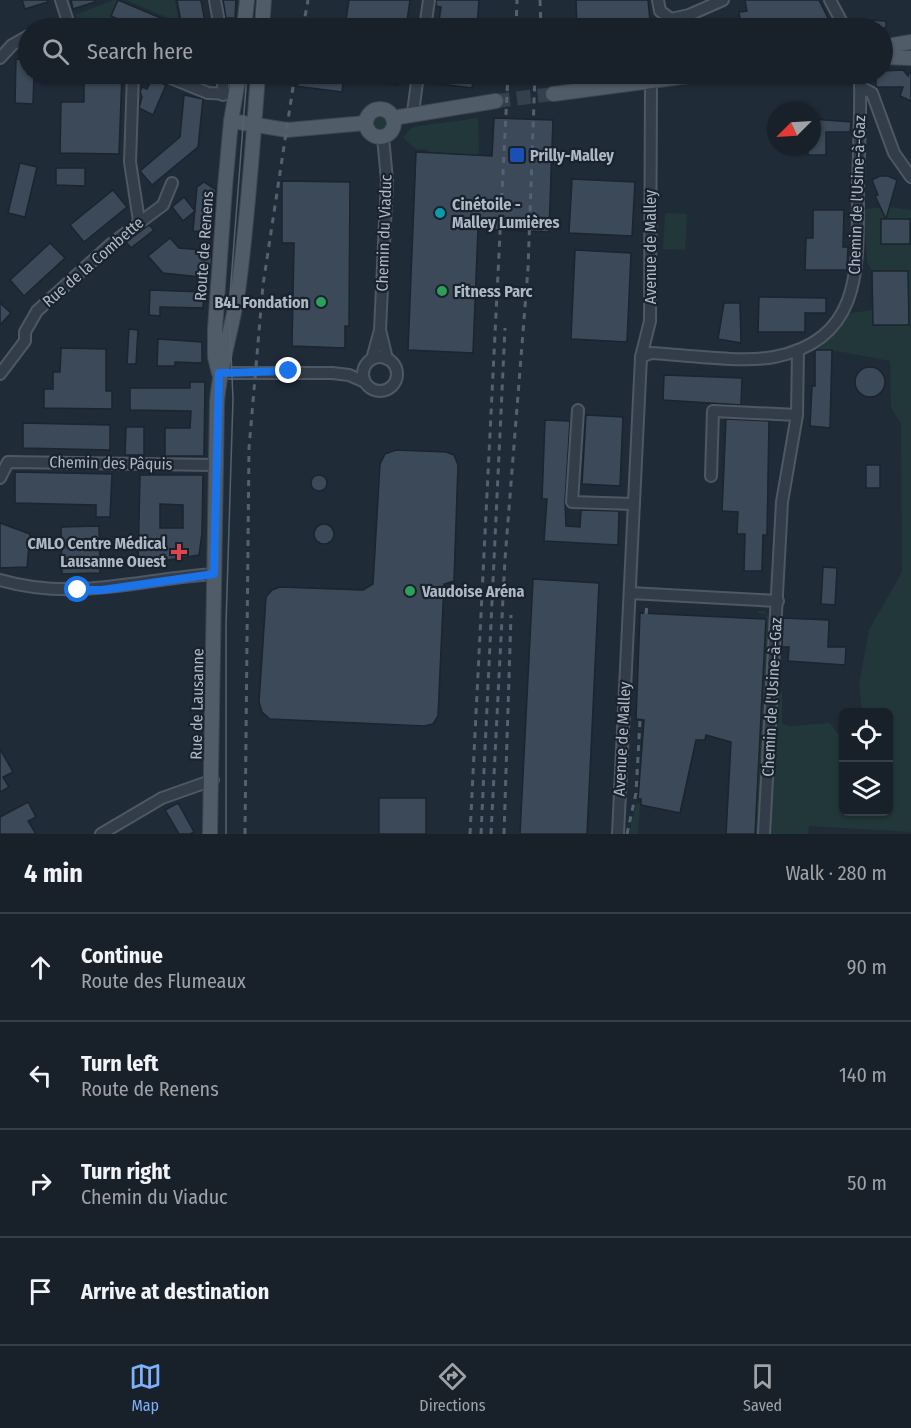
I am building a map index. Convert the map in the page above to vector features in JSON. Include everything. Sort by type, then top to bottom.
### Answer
[{"type":"main road","points":[[245,18],[247,0]]},
{"type":"main road","points":[[263,18],[264,0]]},
{"type":"main road","points":[[893,45],[911,42]]},
{"type":"main road","points":[[893,57],[911,58]]},
{"type":"main road","name":"Route de Renens","points":[[219,373],[215,357],[215,329],[222,154],[231,121],[226,94],[232,84]]},
{"type":"main road","name":"Route de Renens","points":[[214,574],[219,373],[230,341],[240,283],[257,84]]},
{"type":"main road","points":[[553,94],[628,84]]},
{"type":"main road","points":[[393,118],[496,101]]},
{"type":"main road","points":[[378,109],[388,111],[393,118],[392,130],[382,137],[370,134],[366,123],[369,114],[378,109]]},
{"type":"main road","points":[[231,121],[297,130],[366,123]]},
{"type":"main road","name":"Rue de Lausanne","points":[[210,834],[213,780],[214,574]]},
{"type":"street","points":[[62,0],[67,18]]},
{"type":"street","points":[[215,0],[218,18]]},
{"type":"street","points":[[426,18],[429,0]]},
{"type":"street","points":[[658,0],[660,11],[670,18]]},
{"type":"street","points":[[676,18],[689,15],[723,0]]},
{"type":"street","points":[[830,0],[840,18]]},
{"type":"street","points":[[0,58],[18,43]]},
{"type":"street","points":[[133,84],[130,162],[139,221]]},
{"type":"street","points":[[186,84],[208,93],[226,94],[224,84]]},
{"type":"street","points":[[413,113],[417,84]]},
{"type":"street","name":"Avenue de Malley","points":[[618,832],[641,357],[650,321],[651,84]]},
{"type":"street","name":"Chemin de l'Usine-à-Gaz","points":[[641,357],[651,353],[765,358],[798,350],[827,332],[837,321],[852,294],[857,260],[861,84]]},
{"type":"street","points":[[861,87],[872,93],[894,153],[911,177]]},
{"type":"street","name":"Chemin du Viaduc","points":[[382,137],[387,180],[380,330],[387,358]]},
{"type":"street","name":"Rue de la Combette","points":[[0,374],[25,341],[25,332],[37,311],[139,221],[163,205],[172,183]]},
{"type":"street","name":"Chemin du Viaduc","points":[[368,362],[380,330]]},
{"type":"street","points":[[778,601],[782,502],[797,415],[798,350]]},
{"type":"street","points":[[219,373],[289,371],[349,375],[380,390],[392,385],[396,369],[387,358],[368,362],[349,375]]},
{"type":"street","points":[[365,382],[368,362]]},
{"type":"street","points":[[578,410],[572,502],[634,504]]},
{"type":"street","points":[[711,476],[713,411],[797,415]]},
{"type":"street","name":"Chemin des Pâquis","points":[[0,478],[8,462],[215,465]]},
{"type":"street","points":[[0,580],[58,589],[102,590],[214,574]]},
{"type":"street","name":"Chemin de l'Usine-à-Gaz","points":[[630,592],[778,601],[764,834]]},
{"type":"street","points":[[107,832],[162,798],[213,780]]},
{"type":"green space","points":[[118,0],[112,16],[116,18],[77,18],[75,15]]},
{"type":"green space","points":[[126,0],[175,0],[178,18],[167,18]]},
{"type":"green space","points":[[377,117],[383,117],[387,124],[383,131],[377,131],[373,127],[373,121]]},
{"type":"green space","points":[[478,118],[479,155],[428,153],[428,150],[416,149],[403,138],[411,128],[418,126]]},
{"type":"green space","points":[[890,207],[911,210],[911,832],[809,826],[808,834],[769,834],[776,699],[782,691],[782,724],[790,726],[830,723],[839,734],[839,816],[893,816],[893,708],[862,708],[859,685],[869,630],[902,572],[901,423],[891,408],[890,361],[832,350],[815,350],[851,313],[873,310],[873,325],[909,324],[908,271],[872,271],[867,262],[864,209]]},
{"type":"green space","points":[[665,213],[687,214],[685,250],[663,249]]},
{"type":"green space","points":[[757,611],[765,611],[769,620],[758,830],[755,834],[766,619],[766,614],[757,613]]},
{"type":"green space","points":[[636,804],[640,804],[638,834],[629,834]]},
{"type":"building","points":[[22,0],[48,0],[48,2],[25,9]]},
{"type":"building","points":[[71,0],[95,0],[95,2],[73,9]]},
{"type":"building","points":[[118,0],[161,18],[115,18],[111,16]]},
{"type":"building","points":[[177,0],[201,0],[204,18],[180,18]]},
{"type":"building","points":[[223,0],[236,0],[235,18],[226,18]]},
{"type":"building","points":[[349,0],[410,0],[407,18],[346,18]]},
{"type":"building","points":[[436,0],[479,0],[478,18],[439,18],[441,7],[436,6]]},
{"type":"building","points":[[576,0],[648,0],[650,18],[577,18]]},
{"type":"building","points":[[745,0],[819,0],[828,18],[740,18],[739,12],[747,11]]},
{"type":"building","points":[[16,59],[18,59],[18,84],[34,84],[33,104],[15,103]]},
{"type":"building","points":[[911,69],[911,101],[900,96],[903,87],[876,87],[876,84],[893,84],[893,70],[903,70],[908,76]]},
{"type":"building","points":[[84,84],[122,84],[119,154],[60,153],[61,102],[84,102]]},
{"type":"building","points":[[150,84],[166,85],[153,115],[139,108],[142,87],[147,89]]},
{"type":"building","points":[[298,84],[343,84],[342,92],[295,86]]},
{"type":"building","points":[[441,84],[473,84],[472,88]]},
{"type":"building","points":[[184,95],[203,99],[198,147],[152,185],[140,171],[180,137]]},
{"type":"building","points":[[494,118],[553,120],[549,232],[478,229],[473,353],[408,350],[416,152],[492,156]]},
{"type":"building","points":[[821,120],[851,122],[850,132],[826,132],[826,155],[821,155]]},
{"type":"building","points":[[20,163],[37,167],[25,217],[8,213]]},
{"type":"building","points":[[56,168],[85,168],[85,186],[56,185]]},
{"type":"building","points":[[880,176],[888,176],[897,180],[886,219],[875,196],[878,195],[872,180]]},
{"type":"building","points":[[572,179],[635,182],[632,236],[569,233]]},
{"type":"building","points":[[282,181],[350,182],[349,326],[345,326],[345,348],[292,346],[294,243],[282,243]]},
{"type":"building","points":[[204,182],[216,190],[213,233],[193,231],[197,187]]},
{"type":"building","points":[[113,190],[127,207],[84,242],[70,225]]},
{"type":"building","points":[[184,197],[195,211],[183,221],[172,207]]},
{"type":"building","points":[[813,210],[844,210],[843,247],[848,247],[847,270],[805,270],[806,238],[813,238]]},
{"type":"building","points":[[881,219],[910,219],[910,244],[881,244]]},
{"type":"building","points":[[149,225],[154,230],[131,248],[126,242]]},
{"type":"building","points":[[170,238],[179,248],[212,251],[210,278],[163,273],[148,256]]},
{"type":"building","points":[[50,243],[65,258],[24,296],[10,280]]},
{"type":"building","points":[[575,250],[631,253],[627,342],[571,339]]},
{"type":"building","points":[[872,271],[908,271],[909,325],[873,325]]},
{"type":"building","points":[[150,290],[204,292],[203,308],[160,307],[160,316],[149,315]]},
{"type":"building","points":[[759,297],[826,298],[826,313],[805,313],[805,332],[758,332]]},
{"type":"building","points":[[0,303],[11,313],[0,325]]},
{"type":"building","points":[[724,303],[740,303],[741,343],[718,339]]},
{"type":"building","points":[[129,329],[138,330],[136,364],[127,364]]},
{"type":"building","points":[[158,339],[202,342],[202,363],[175,362],[175,366],[157,366]]},
{"type":"building","points":[[61,348],[106,349],[106,391],[112,391],[112,409],[44,408],[44,389],[53,389],[53,372],[60,372]]},
{"type":"building","points":[[815,350],[832,350],[830,428],[810,426],[812,386],[815,386]]},
{"type":"building","points":[[870,367],[881,371],[885,382],[881,393],[870,397],[859,393],[855,382],[859,371]]},
{"type":"building","points":[[664,375],[742,378],[741,405],[663,400]]},
{"type":"building","points":[[190,382],[205,382],[204,456],[165,456],[165,428],[190,428],[191,411],[130,410],[130,388],[190,388]]},
{"type":"building","points":[[586,415],[623,417],[620,486],[582,484]]},
{"type":"building","points":[[726,419],[769,421],[767,535],[763,535],[762,571],[744,571],[745,534],[737,534],[738,512],[722,511]]},
{"type":"building","points":[[545,420],[570,421],[565,502],[566,526],[580,527],[581,510],[619,511],[618,545],[544,541],[547,499],[542,499]]},
{"type":"building","points":[[23,423],[110,425],[110,450],[23,448]]},
{"type":"building","points":[[126,427],[144,427],[144,455],[125,455]]},
{"type":"building","name":"Vaudoise Aréna","points":[[396,450],[446,452],[454,455],[458,465],[454,581],[444,584],[438,716],[433,724],[424,726],[270,719],[262,712],[259,702],[266,597],[272,590],[280,587],[363,590],[373,584],[380,464],[385,454]]},
{"type":"building","points":[[866,465],[880,465],[880,488],[866,488]]},
{"type":"building","points":[[15,472],[112,474],[110,517],[96,517],[96,505],[15,503]]},
{"type":"building","points":[[140,475],[203,475],[202,533],[199,555],[138,565]],"holes":[[[160,504],[183,505],[183,528],[160,528]]]},
{"type":"building","points":[[319,475],[325,477],[327,483],[325,489],[319,491],[313,489],[311,483],[313,477]]},
{"type":"building","points":[[0,523],[30,534],[27,567],[0,568]]},
{"type":"building","points":[[324,524],[331,527],[334,534],[331,541],[324,544],[317,541],[314,534],[317,527]]},
{"type":"building","points":[[99,526],[100,573],[62,574],[61,527]]},
{"type":"building","points":[[823,567],[837,568],[835,605],[821,604]]},
{"type":"building","points":[[533,579],[599,583],[587,834],[520,834]]},
{"type":"building","points":[[640,613],[766,619],[755,834],[726,834],[731,742],[706,735],[705,740],[696,740],[680,813],[641,805],[641,799],[638,799],[644,720],[636,719]]},
{"type":"building","points":[[783,618],[829,620],[828,647],[846,647],[845,665],[788,661],[789,647],[782,647]]},
{"type":"building","points":[[0,749],[13,772],[3,777],[9,787],[0,792]]},
{"type":"building","points":[[379,798],[426,798],[426,834],[379,834]]},
{"type":"building","points":[[28,802],[36,817],[28,821],[36,834],[0,834],[0,817]]},
{"type":"building","points":[[178,803],[194,832],[190,834],[179,834],[165,810]]},
{"type":"tunnel","points":[[496,101],[553,94]]},
{"type":"tram line","points":[[257,18],[258,0]]},
{"type":"tram line","points":[[226,834],[226,624],[233,399],[229,308],[246,84]]},
{"type":"railway","points":[[305,18],[308,0]]},
{"type":"railway","points":[[516,18],[517,0]]},
{"type":"railway","points":[[540,0],[541,18]]},
{"type":"railway","points":[[245,834],[249,448],[263,285],[293,84]]},
{"type":"railway","points":[[470,834],[508,84]]},
{"type":"railway","points":[[491,834],[505,559],[528,269],[535,84]]},
{"type":"railway","points":[[481,834],[505,328]]},
{"type":"railway","points":[[646,614],[647,605]]},
{"type":"railway","points":[[504,834],[511,615]]},
{"type":"railway","points":[[627,834],[636,793],[640,720]]},
{"type":"place","name":"Prilly-Malley","points":[[517,155]]},
{"type":"place","name":"Cinétoile - Malley Lumières","points":[[440,213]]},
{"type":"place","name":"Fitness Parc","points":[[442,291]]},
{"type":"place","name":"B4L Fondation","points":[[321,302]]},
{"type":"place","name":"CMLO Centre Médical Lausanne Ouest","points":[[179,552]]},
{"type":"place","name":"Vaudoise Aréna","points":[[410,591]]},
{"type":"route","points":[[78,590],[102,590],[214,574],[219,373],[289,371]]}]
